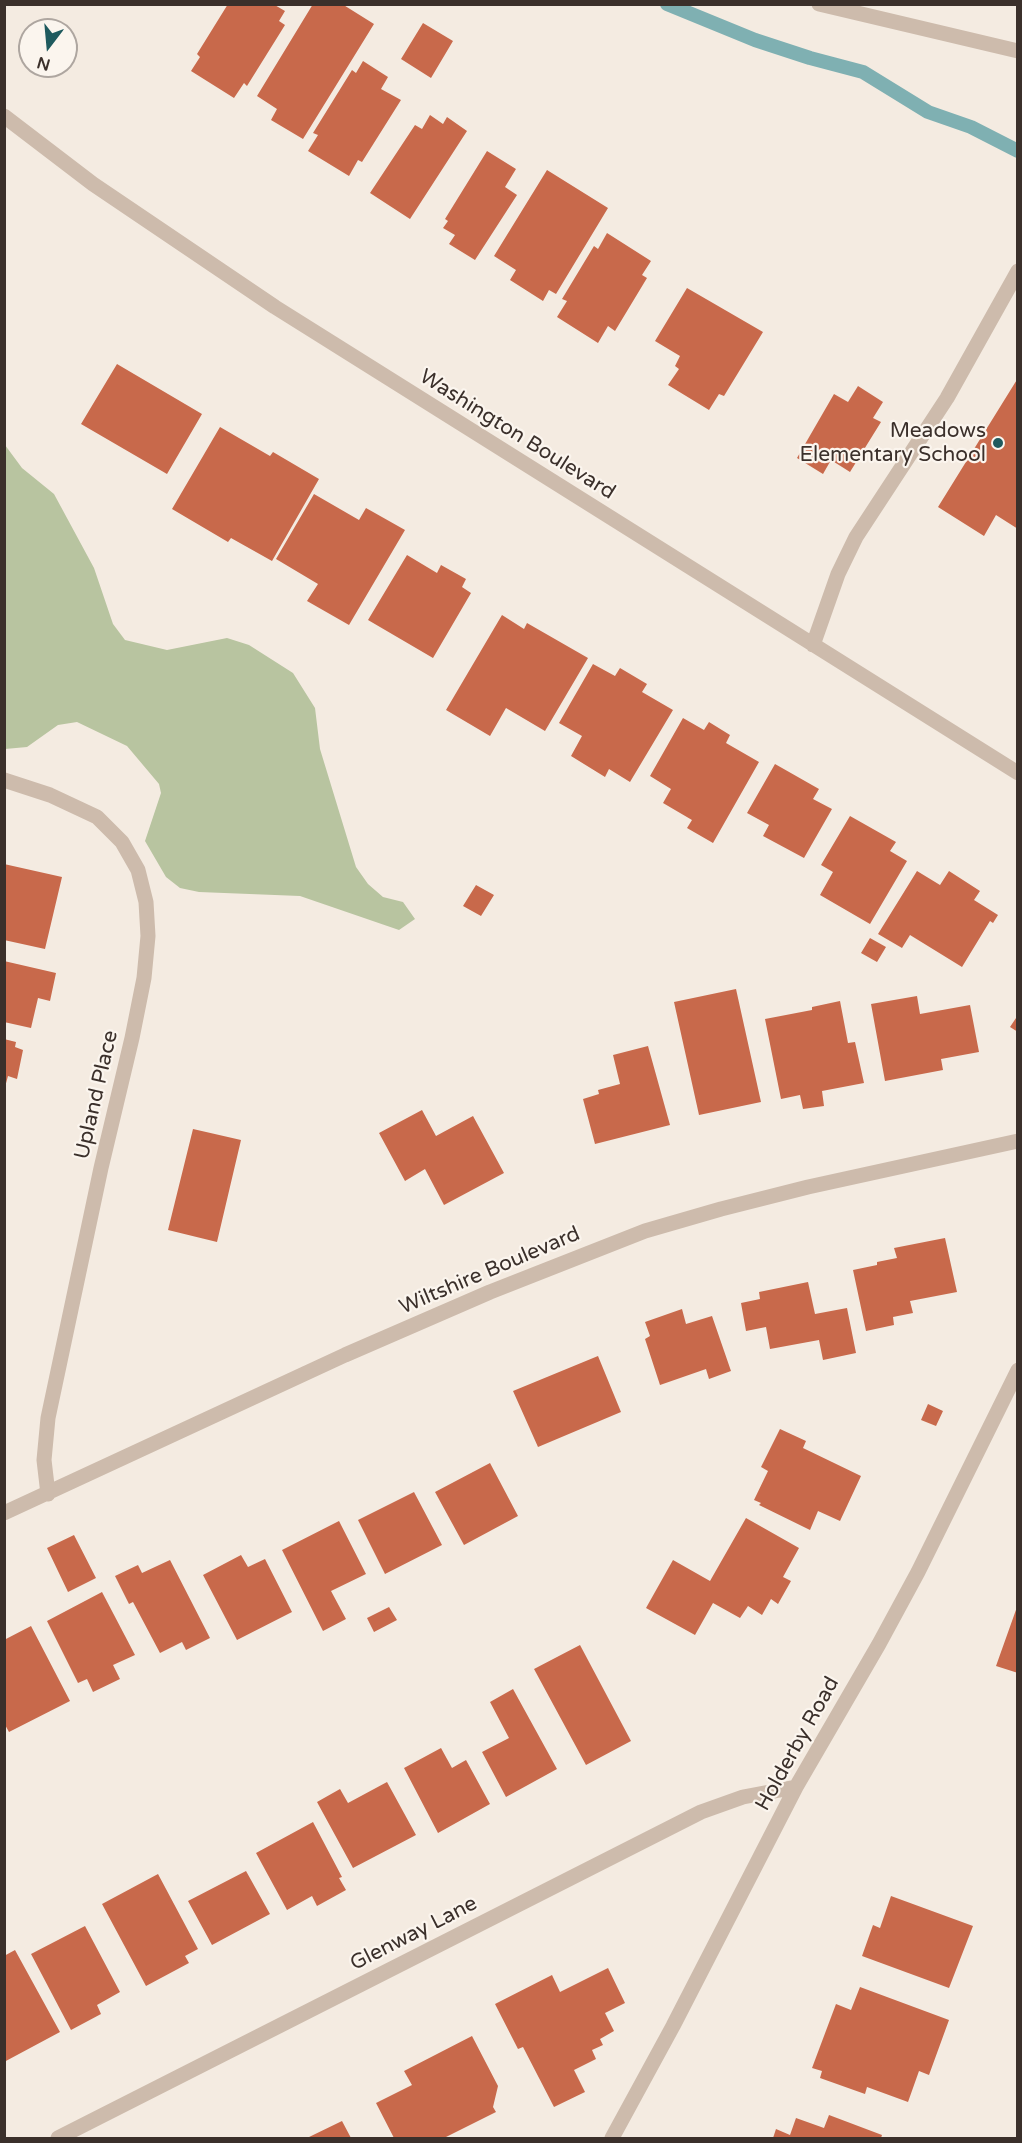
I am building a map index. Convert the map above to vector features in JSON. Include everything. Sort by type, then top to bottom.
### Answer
[{"type":"street","points":[[819,4],[1017,51]]},
{"type":"street","name":"Washington Boulevard","points":[[4,116],[93,184],[246,287],[390,380],[1017,773]]},
{"type":"street","points":[[813,645],[838,574],[856,537],[947,398],[1017,271]]},
{"type":"street","name":"Upland Place","points":[[4,780],[50,795],[97,817],[122,842],[133,860],[138,870],[146,902],[148,936],[144,978],[48,1418],[44,1460],[48,1494]]},
{"type":"street","name":"Wiltshire Boulevard","points":[[4,1513],[345,1355],[490,1292],[645,1231],[808,1187],[1017,1142]]},
{"type":"street","name":"Holderby Road","points":[[612,2139],[796,1787],[885,1634],[918,1572],[1017,1370]]},
{"type":"street","name":"Glenway Lane","points":[[58,2139],[701,1812],[743,1797],[796,1787]]},
{"type":"green space","points":[[5,445],[22,468],[54,494],[94,568],[113,624],[125,640],[167,650],[227,638],[249,645],[293,673],[315,708],[320,749],[356,867],[368,884],[383,897],[403,902],[415,919],[399,930],[300,896],[199,892],[180,888],[166,877],[145,841],[161,793],[159,784],[127,746],[77,722],[58,725],[27,747],[5,749]]},
{"type":"building","points":[[228,4],[273,4],[285,11],[279,21],[285,25],[247,86],[244,83],[234,98],[191,71],[200,57],[197,54]]},
{"type":"building","points":[[313,4],[342,4],[374,24],[303,139],[271,120],[277,109],[257,96]]},
{"type":"building","points":[[423,23],[453,41],[431,78],[401,59]]},
{"type":"building","points":[[363,61],[388,77],[381,89],[401,100],[362,162],[358,160],[349,176],[308,151],[318,135],[313,133],[352,70],[356,73]]},
{"type":"building","points":[[430,115],[443,124],[447,117],[467,131],[410,219],[370,193],[415,125],[422,129]]},
{"type":"building","points":[[487,151],[516,169],[505,187],[517,195],[475,260],[449,244],[455,235],[443,228],[448,221],[445,219]]},
{"type":"building","points":[[547,170],[608,208],[556,294],[549,290],[543,301],[510,280],[516,270],[494,256]]},
{"type":"building","points":[[607,233],[651,261],[642,275],[647,278],[615,331],[608,326],[598,343],[557,317],[567,301],[562,299],[594,246],[598,249]]},
{"type":"building","points":[[687,288],[763,332],[724,396],[719,394],[709,410],[668,385],[679,369],[675,366],[680,356],[655,341]]},
{"type":"building","points":[[117,364],[202,414],[167,474],[81,424]]},
{"type":"building","name":"Meadows Elementary School","points":[[1018,378],[1018,529],[996,515],[984,536],[938,507]]},
{"type":"building","points":[[858,386],[883,402],[873,418],[881,422],[850,472],[831,460],[823,474],[797,458],[834,394],[848,402]]},
{"type":"building","points":[[220,427],[270,456],[273,452],[319,479],[272,561],[231,538],[228,542],[172,509]]},
{"type":"building","points":[[314,494],[359,520],[366,508],[405,530],[349,625],[307,601],[318,584],[276,559]]},
{"type":"building","points":[[407,555],[437,573],[441,565],[466,579],[462,587],[471,593],[433,658],[368,620]]},
{"type":"building","points":[[502,615],[524,629],[527,623],[588,658],[545,731],[506,708],[490,736],[446,710]]},
{"type":"building","points":[[593,664],[615,676],[620,668],[647,684],[642,692],[673,710],[630,782],[609,769],[605,777],[571,756],[582,736],[559,723]]},
{"type":"building","points":[[683,718],[704,730],[709,722],[730,735],[726,743],[759,762],[713,843],[687,828],[692,820],[663,803],[671,789],[650,776]]},
{"type":"building","points":[[775,764],[819,789],[813,799],[832,809],[804,858],[763,836],[769,825],[747,813]]},
{"type":"building","points":[[850,816],[896,842],[890,851],[907,861],[870,924],[820,895],[833,872],[821,865]]},
{"type":"building","points":[[4,864],[62,877],[45,949],[4,940]]},
{"type":"building","points":[[917,871],[940,885],[949,871],[980,891],[974,900],[998,915],[993,923],[990,921],[962,967],[910,935],[902,948],[878,934]]},
{"type":"building","points":[[476,885],[494,895],[481,916],[463,906]]},
{"type":"building","points":[[870,938],[886,947],[877,962],[861,953]]},
{"type":"building","points":[[4,961],[56,973],[50,1001],[38,998],[31,1028],[4,1022]]},
{"type":"building","points":[[736,989],[761,1102],[699,1115],[674,1002]]},
{"type":"building","points":[[917,996],[920,1014],[970,1005],[979,1052],[941,1059],[943,1070],[885,1081],[871,1004]]},
{"type":"building","points":[[840,1001],[848,1043],[855,1042],[864,1083],[822,1091],[824,1106],[803,1109],[800,1095],[781,1099],[765,1019],[812,1010],[812,1007]]},
{"type":"building","points":[[1018,1015],[1018,1032],[1010,1027]]},
{"type":"building","points":[[4,1039],[16,1042],[15,1047],[23,1050],[17,1079],[8,1076],[5,1087]]},
{"type":"building","points":[[648,1046],[670,1125],[595,1144],[583,1099],[599,1094],[598,1090],[620,1084],[613,1055]]},
{"type":"building","points":[[422,1110],[436,1136],[473,1116],[504,1173],[444,1205],[425,1169],[405,1181],[379,1133]]},
{"type":"building","points":[[193,1129],[241,1140],[217,1242],[168,1230]]},
{"type":"building","points":[[945,1238],[957,1292],[910,1301],[913,1313],[893,1317],[894,1325],[866,1331],[853,1270],[897,1258],[894,1248]]},
{"type":"building","points":[[808,1282],[815,1314],[847,1308],[856,1353],[823,1360],[819,1340],[770,1349],[766,1327],[746,1331],[741,1303],[760,1299],[759,1292]]},
{"type":"building","points":[[682,1309],[686,1324],[712,1316],[731,1371],[709,1379],[706,1369],[660,1385],[645,1339],[650,1336],[645,1322]]},
{"type":"building","points":[[598,1356],[621,1412],[538,1447],[513,1391]]},
{"type":"building","points":[[928,1404],[943,1411],[936,1426],[921,1420]]},
{"type":"building","points":[[780,1429],[806,1441],[803,1448],[861,1476],[840,1521],[818,1511],[810,1530],[759,1505],[761,1503],[754,1500],[768,1471],[761,1467]]},
{"type":"building","points":[[490,1463],[518,1516],[464,1545],[435,1492]]},
{"type":"building","points":[[414,1492],[442,1545],[385,1574],[358,1520]]},
{"type":"building","points":[[746,1518],[799,1548],[783,1577],[791,1581],[778,1604],[771,1599],[762,1615],[748,1606],[740,1618],[713,1603],[695,1635],[646,1608],[673,1560],[710,1581]]},
{"type":"building","points":[[339,1521],[366,1574],[331,1591],[346,1619],[323,1631],[282,1550]]},
{"type":"building","points":[[74,1535],[96,1578],[68,1592],[47,1548]]},
{"type":"building","points":[[241,1555],[248,1567],[265,1559],[292,1612],[237,1640],[203,1575]]},
{"type":"building","points":[[170,1560],[210,1638],[186,1650],[182,1642],[160,1653],[133,1602],[129,1604],[115,1576],[138,1565],[142,1573]]},
{"type":"building","points":[[102,1592],[135,1655],[113,1665],[120,1679],[93,1692],[87,1679],[78,1683],[47,1621]]},
{"type":"building","points":[[389,1607],[397,1620],[374,1632],[367,1618]]},
{"type":"building","points":[[1018,1607],[1018,1673],[996,1666]]},
{"type":"building","points":[[31,1626],[70,1701],[9,1732],[4,1723],[4,1640]]},
{"type":"building","points":[[580,1645],[631,1741],[586,1765],[534,1669]]},
{"type":"building","points":[[513,1689],[557,1769],[506,1797],[482,1752],[509,1738],[490,1702]]},
{"type":"building","points":[[441,1748],[452,1768],[466,1760],[490,1804],[438,1833],[404,1768]]},
{"type":"building","points":[[387,1782],[416,1835],[353,1868],[317,1802],[340,1789],[348,1803]]},
{"type":"building","points":[[313,1822],[342,1877],[339,1878],[346,1890],[317,1906],[312,1896],[287,1910],[256,1853]]},
{"type":"building","points":[[246,1871],[270,1914],[212,1945],[188,1901]]},
{"type":"building","points":[[158,1874],[198,1949],[185,1956],[189,1963],[146,1986],[102,1904]]},
{"type":"building","points":[[891,1896],[973,1926],[949,1988],[862,1956],[873,1925],[880,1928]]},
{"type":"building","points":[[85,1926],[120,1992],[97,2005],[101,2014],[71,2030],[31,1954]]},
{"type":"building","points":[[15,1950],[60,2032],[4,2062],[4,1956]]},
{"type":"building","points":[[608,1968],[625,2003],[605,2013],[614,2031],[600,2039],[603,2045],[592,2050],[596,2059],[574,2070],[585,2092],[554,2107],[523,2047],[518,2049],[495,2004],[552,1975],[560,1992]]},
{"type":"building","points":[[860,1987],[949,2020],[929,2075],[919,2071],[908,2102],[867,2087],[865,2094],[820,2078],[822,2071],[812,2068],[836,2004],[851,2010]]},
{"type":"building","points":[[472,2036],[498,2086],[493,2107],[496,2112],[444,2138],[394,2138],[376,2103],[412,2085],[404,2071]]},
{"type":"building","points":[[829,2115],[882,2135],[881,2138],[773,2138],[776,2129],[790,2135],[796,2118],[824,2128]]},
{"type":"building","points":[[342,2121],[351,2138],[307,2138]]},
{"type":"waterway","points":[[667,4],[755,40],[863,72],[928,112],[971,127],[1018,151]]},
{"type":"place","name":"Meadows Elementary School","points":[[998,443]]}]
